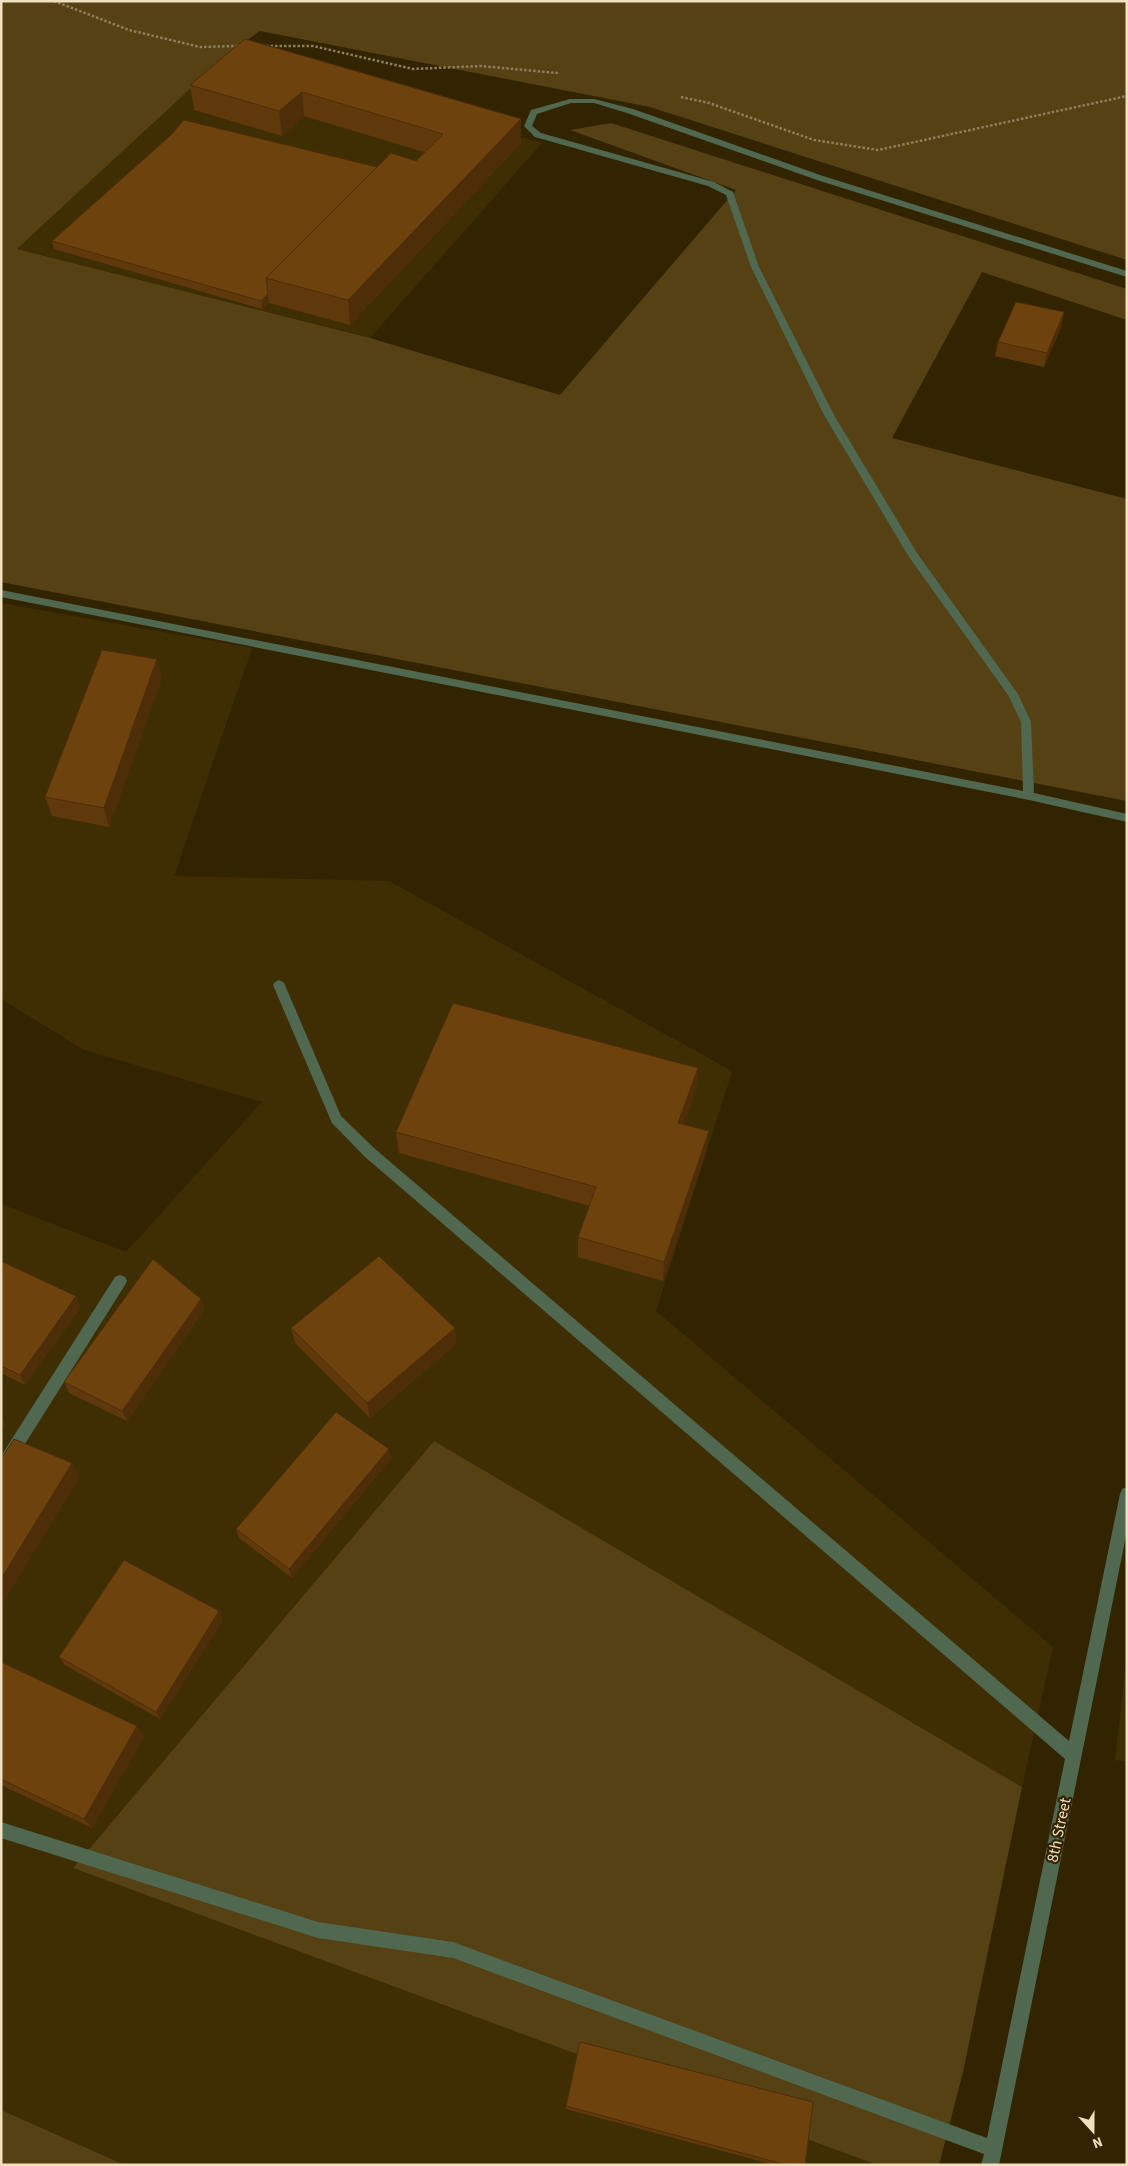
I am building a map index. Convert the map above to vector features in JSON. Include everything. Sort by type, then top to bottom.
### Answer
[{"type":"street","points":[[1029,796],[1026,722],[1013,694],[913,555],[829,415],[755,267],[730,194],[711,184],[538,136],[528,126],[534,112],[570,101],[594,101],[630,110],[820,178],[1127,274]]},
{"type":"street","points":[[1,593],[1029,796],[1127,818]]},
{"type":"street","points":[[280,985],[336,1119],[369,1152],[1074,1756]]},
{"type":"street","points":[[1,1469],[120,1281]]},
{"type":"street","name":"8th Street","points":[[992,2157],[1127,1494]]},
{"type":"street","points":[[1,1830],[318,1930],[453,1950],[992,2157]]},
{"type":"path","points":[[54,1],[129,30],[200,46],[238,46]]},
{"type":"path","points":[[266,46],[313,46],[413,69],[480,66],[566,75]]},
{"type":"path","points":[[557,73],[594,101]]},
{"type":"path","points":[[681,97],[709,102],[814,140],[878,150],[1127,96]]},
{"type":"shaded area","points":[[1,1],[1127,1],[1127,260],[650,107],[260,31],[229,53],[17,249],[370,338],[560,395],[736,190],[570,130],[611,123],[1127,289],[1127,320],[982,272],[892,438],[1127,499],[1127,801],[1,582]]},
{"type":"shaded area","points":[[229,53],[542,143],[370,338],[17,249]]},
{"type":"shaded area","points":[[1,603],[252,648],[174,876],[389,881],[732,1071],[656,1311],[1053,1647],[1022,1787],[434,1441],[73,1868],[877,2165],[125,2165],[1,2110],[1,1204],[126,1252],[262,1102],[84,1050],[1,999]]},
{"type":"shaded area","points":[[434,1441],[1022,1787],[963,2072],[939,2165],[877,2165],[73,1868]]},
{"type":"shaded area","points":[[1127,1654],[1127,1762],[1115,1760]]},
{"type":"shaded area","points":[[1,2110],[125,2165],[1,2165]]},
{"type":"building","points":[[245,39],[521,119],[348,300],[266,278],[391,153],[416,161],[443,134],[302,92],[279,111],[190,85]]},
{"type":"building","points":[[184,120],[377,167],[266,278],[268,294],[261,301],[52,241],[171,135]]},
{"type":"building","points":[[1016,302],[1064,312],[1047,353],[998,342]]},
{"type":"building","points":[[102,650],[157,659],[104,808],[45,797]]},
{"type":"building","points":[[453,1003],[698,1068],[678,1123],[709,1131],[664,1262],[578,1237],[596,1187],[396,1132]]},
{"type":"building","points":[[379,1256],[455,1328],[367,1403],[291,1328]]},
{"type":"building","points":[[153,1259],[201,1299],[122,1411],[64,1382]]},
{"type":"building","points":[[1,1261],[76,1296],[20,1375],[1,1366]]},
{"type":"building","points":[[336,1412],[389,1449],[289,1569],[236,1529]]},
{"type":"building","points":[[14,1439],[72,1463],[1,1579],[1,1459]]},
{"type":"building","points":[[124,1560],[219,1611],[156,1712],[59,1657]]},
{"type":"building","points":[[1,1662],[137,1726],[84,1819],[1,1779]]},
{"type":"building","points":[[580,2042],[813,2102],[805,2165],[787,2165],[566,2106]]}]
